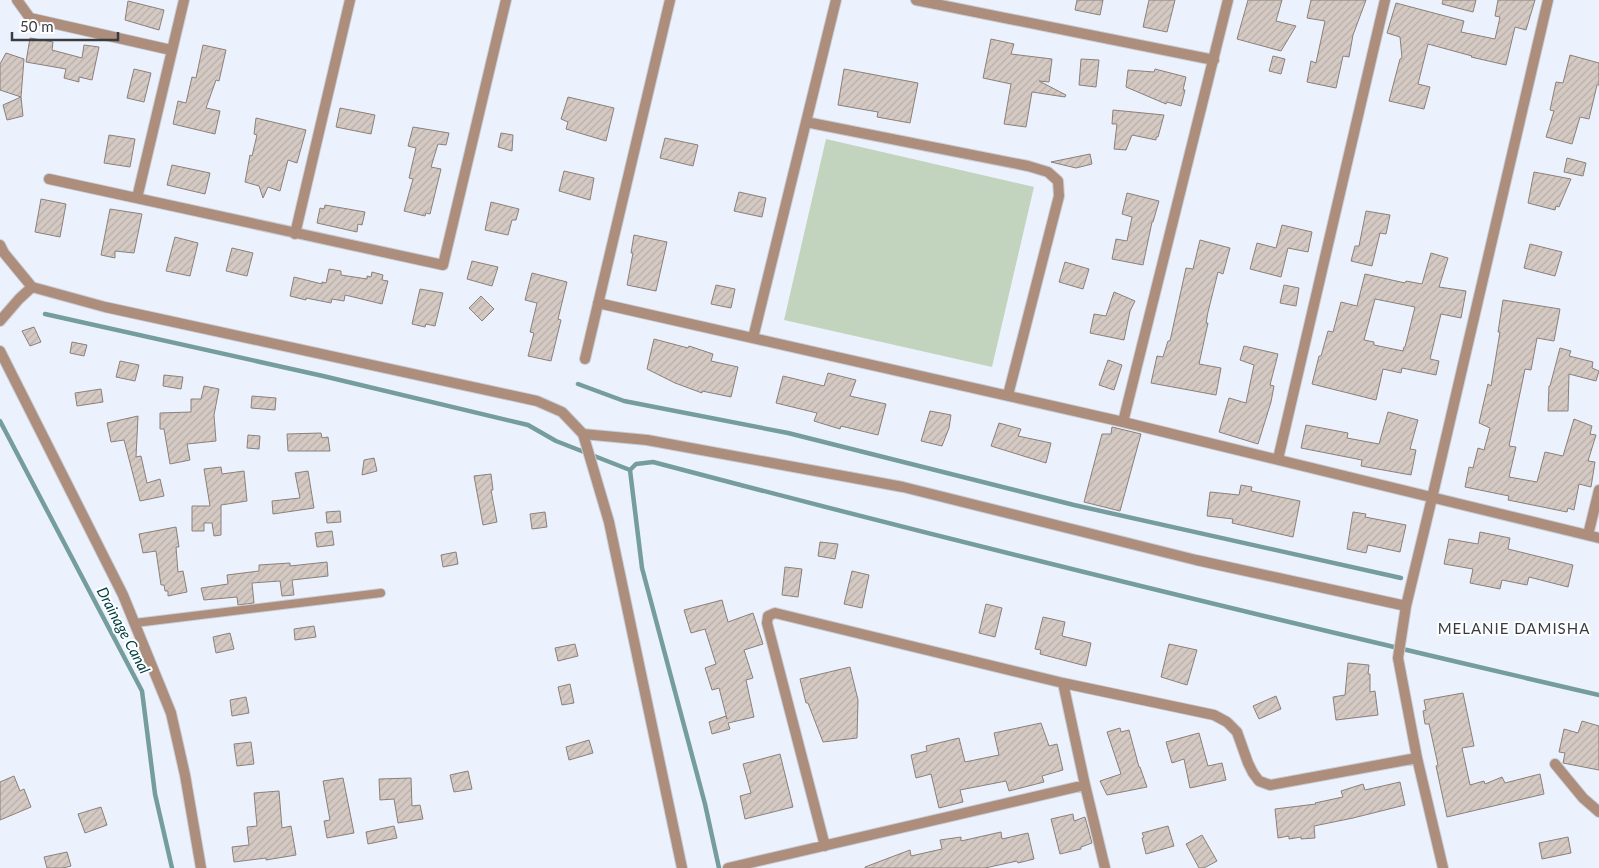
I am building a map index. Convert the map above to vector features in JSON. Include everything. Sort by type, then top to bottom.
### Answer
[{"type":"street","points":[[17,0],[30,18],[171,50]]},
{"type":"street","points":[[137,198],[184,0]]},
{"type":"street","points":[[295,234],[350,0]]},
{"type":"street","points":[[49,179],[443,265],[506,0]]},
{"type":"street","points":[[585,359],[670,0]]},
{"type":"street","points":[[753,338],[836,0]]},
{"type":"street","points":[[916,0],[1214,60]]},
{"type":"street","points":[[1123,422],[1228,0]]},
{"type":"street","points":[[1278,458],[1385,0]]},
{"type":"street","points":[[1442,868],[1417,758],[1398,658],[1406,606],[1548,0]]},
{"type":"street","points":[[806,122],[1028,166],[1048,172],[1058,181],[1059,196],[1008,396]]},
{"type":"street","points":[[0,245],[4,254],[32,287],[105,307],[537,401],[562,412],[583,434],[609,522],[682,868]]},
{"type":"street","points":[[0,321],[32,287]]},
{"type":"street","points":[[598,303],[1278,458],[1432,498],[1599,538]]},
{"type":"street","points":[[0,350],[123,595],[171,713],[185,774],[201,868]]},
{"type":"street","points":[[583,434],[647,440],[903,487],[1196,560],[1406,606]]},
{"type":"street","points":[[1588,535],[1599,490]]},
{"type":"street","points":[[825,846],[767,623],[768,616],[775,613],[1063,683],[1214,716],[1228,722],[1237,732],[1253,773],[1259,781],[1270,785],[1417,758]]},
{"type":"street","points":[[1063,683],[1084,785],[1105,868]]},
{"type":"street","points":[[1555,764],[1583,798],[1599,812]]},
{"type":"street","points":[[728,868],[1084,785]]},
{"type":"lane","points":[[135,623],[381,593]]},
{"type":"green space","points":[[826,139],[1034,187],[992,367],[784,320]]},
{"type":"building","points":[[1077,0],[1103,0],[1100,15],[1075,10]]},
{"type":"building","points":[[1149,0],[1175,0],[1167,32],[1143,27]]},
{"type":"building","points":[[1248,0],[1282,0],[1276,21],[1296,26],[1281,51],[1237,39]]},
{"type":"building","points":[[1311,0],[1366,0],[1353,35],[1349,57],[1343,56],[1336,88],[1307,82],[1311,61],[1316,63],[1325,21],[1307,18]]},
{"type":"building","points":[[1443,0],[1476,0],[1473,12],[1442,4]]},
{"type":"building","points":[[1498,0],[1535,0],[1526,30],[1515,27],[1506,65],[1428,44],[1418,84],[1430,87],[1424,109],[1389,101],[1400,59],[1402,58],[1400,37],[1387,33],[1396,3],[1464,21],[1461,32],[1495,39],[1500,17],[1495,16]]},
{"type":"building","points":[[128,1],[164,10],[159,30],[125,20]]},
{"type":"building","points":[[30,38],[53,42],[52,50],[82,58],[84,45],[99,47],[92,80],[79,77],[79,82],[64,78],[66,69],[26,62]]},
{"type":"building","points":[[991,39],[1014,44],[1011,54],[1052,59],[1049,82],[1039,81],[1066,95],[1065,97],[1032,92],[1026,127],[1004,124],[1011,84],[983,78]]},
{"type":"building","points":[[203,45],[226,50],[219,81],[216,80],[206,108],[220,111],[215,134],[173,124],[178,101],[186,103],[192,77],[196,78]]},
{"type":"building","points":[[6,53],[24,59],[21,97],[0,90],[0,64]]},
{"type":"building","points":[[1570,55],[1599,63],[1599,85],[1597,85],[1589,119],[1580,117],[1572,144],[1546,137],[1554,111],[1550,110],[1556,82],[1563,83]]},
{"type":"building","points":[[1273,56],[1285,59],[1281,74],[1269,71]]},
{"type":"building","points":[[1081,59],[1099,60],[1096,87],[1079,85]]},
{"type":"building","points":[[134,69],[151,73],[144,102],[127,98]]},
{"type":"building","points":[[844,69],[918,83],[910,123],[877,117],[878,112],[838,105]]},
{"type":"building","points":[[1155,69],[1186,77],[1181,106],[1167,102],[1166,104],[1126,87],[1128,70],[1154,72]]},
{"type":"building","points":[[21,97],[23,116],[7,120],[3,105]]},
{"type":"building","points":[[568,97],[614,108],[606,141],[566,129],[568,122],[561,119]]},
{"type":"building","points":[[340,108],[375,115],[371,134],[336,127]]},
{"type":"building","points":[[1113,110],[1164,115],[1158,137],[1156,137],[1156,140],[1132,135],[1126,150],[1114,149],[1117,124],[1112,124]]},
{"type":"building","points":[[256,118],[306,130],[297,163],[288,160],[280,191],[268,187],[263,198],[259,186],[245,182],[250,155],[252,156],[257,135],[254,134]]},
{"type":"building","points":[[413,127],[449,133],[446,145],[438,144],[431,167],[441,169],[430,214],[426,213],[425,216],[404,211],[413,179],[409,178],[416,148],[408,146]]},
{"type":"building","points":[[501,133],[513,135],[512,151],[498,147]]},
{"type":"building","points":[[109,135],[135,139],[130,167],[104,163]]},
{"type":"building","points":[[665,138],[698,145],[693,166],[660,158]]},
{"type":"building","points":[[1090,154],[1092,164],[1076,168],[1051,162]]},
{"type":"building","points":[[1567,158],[1586,163],[1583,176],[1564,172]]},
{"type":"building","points":[[172,165],[210,173],[205,194],[167,185]]},
{"type":"building","points":[[564,171],[594,178],[590,200],[559,191]]},
{"type":"building","points":[[1534,172],[1571,179],[1559,207],[1556,206],[1555,210],[1528,203]]},
{"type":"building","points":[[739,192],[766,198],[762,217],[734,211]]},
{"type":"building","points":[[1127,193],[1159,201],[1152,222],[1143,265],[1112,259],[1116,239],[1127,241],[1132,217],[1122,214]]},
{"type":"building","points":[[41,199],[66,204],[60,237],[35,232]]},
{"type":"building","points":[[491,202],[519,209],[516,220],[512,220],[508,235],[485,230]]},
{"type":"building","points":[[325,205],[365,212],[362,225],[358,224],[357,232],[317,223],[320,208],[324,209]]},
{"type":"building","points":[[110,209],[142,214],[134,253],[115,251],[115,258],[101,255]]},
{"type":"building","points":[[1366,211],[1390,215],[1386,234],[1380,233],[1372,266],[1351,261],[1355,246],[1359,246]]},
{"type":"building","points":[[1282,225],[1312,232],[1308,252],[1288,248],[1281,277],[1250,269],[1257,243],[1276,248]]},
{"type":"building","points":[[634,235],[667,242],[656,291],[627,285],[633,253],[631,253]]},
{"type":"building","points":[[175,237],[198,243],[190,276],[166,271]]},
{"type":"building","points":[[1200,240],[1230,248],[1223,274],[1218,272],[1208,312],[1206,323],[1208,323],[1199,364],[1221,368],[1216,395],[1151,383],[1157,356],[1163,357],[1168,341],[1170,341],[1186,268],[1193,269]]},
{"type":"building","points":[[1530,244],[1562,252],[1555,276],[1524,268]]},
{"type":"building","points":[[232,248],[253,253],[247,276],[226,271]]},
{"type":"building","points":[[1431,253],[1448,258],[1439,287],[1466,291],[1461,318],[1441,314],[1430,359],[1439,361],[1436,375],[1402,368],[1401,373],[1383,369],[1376,400],[1312,384],[1319,356],[1321,356],[1328,331],[1333,332],[1341,302],[1357,306],[1365,274],[1405,283],[1406,281],[1422,284]],"holes":[[[1375,299],[1415,307],[1403,351],[1374,345],[1374,342],[1364,340]]]},
{"type":"building","points":[[472,261],[498,267],[492,286],[467,279]]},
{"type":"building","points":[[1065,262],[1089,269],[1083,289],[1059,282]]},
{"type":"building","points":[[329,269],[341,271],[341,275],[367,279],[367,276],[371,277],[372,272],[383,275],[382,280],[388,281],[382,304],[345,295],[344,301],[332,299],[331,303],[290,296],[294,277],[322,284],[322,282],[326,283]]},
{"type":"building","points":[[532,273],[567,282],[558,319],[561,320],[551,361],[528,356],[534,333],[530,332],[537,303],[525,300]]},
{"type":"building","points":[[716,285],[735,289],[731,308],[711,304]]},
{"type":"building","points":[[1284,285],[1299,288],[1296,306],[1280,303]]},
{"type":"building","points":[[420,289],[443,293],[435,326],[426,324],[425,327],[412,324]]},
{"type":"building","points":[[1114,292],[1135,301],[1130,311],[1124,340],[1090,333],[1094,314],[1106,316]]},
{"type":"building","points":[[481,296],[494,309],[482,321],[469,308]]},
{"type":"building","points":[[1503,300],[1560,309],[1554,341],[1537,338],[1531,370],[1525,369],[1509,446],[1516,447],[1509,477],[1537,482],[1545,452],[1563,456],[1574,419],[1592,426],[1590,434],[1596,435],[1588,461],[1595,462],[1591,487],[1579,484],[1574,510],[1568,508],[1567,512],[1508,500],[1509,496],[1465,487],[1469,467],[1473,468],[1478,448],[1484,450],[1490,428],[1479,423],[1488,384],[1491,386]]},
{"type":"building","points":[[34,327],[41,342],[30,346],[22,331]]},
{"type":"building","points":[[654,339],[688,348],[689,346],[713,354],[711,361],[738,367],[731,397],[702,391],[702,393],[675,383],[647,369]]},
{"type":"building","points":[[72,342],[87,345],[84,356],[70,353]]},
{"type":"building","points":[[1244,346],[1278,354],[1270,385],[1274,386],[1271,402],[1258,444],[1219,432],[1229,398],[1246,403],[1254,365],[1240,360]]},
{"type":"building","points":[[1560,348],[1571,351],[1569,356],[1593,362],[1592,368],[1599,371],[1596,381],[1569,374],[1568,411],[1548,411],[1549,386]]},
{"type":"building","points":[[1108,360],[1122,365],[1114,390],[1099,385]]},
{"type":"building","points":[[120,361],[139,365],[135,381],[116,377]]},
{"type":"building","points":[[828,373],[856,380],[850,396],[886,404],[878,435],[841,426],[840,429],[814,421],[817,413],[776,403],[783,376],[824,386]]},
{"type":"building","points":[[164,375],[183,377],[181,389],[163,386]]},
{"type":"building","points":[[204,386],[219,389],[214,415],[216,441],[187,444],[190,460],[170,464],[164,429],[160,429],[160,413],[191,412],[191,399],[201,399]]},
{"type":"building","points":[[101,389],[103,402],[77,406],[75,393]]},
{"type":"building","points":[[252,396],[276,398],[275,410],[251,408]]},
{"type":"building","points":[[930,411],[951,415],[949,428],[942,446],[921,441]]},
{"type":"building","points":[[1388,412],[1418,420],[1410,449],[1416,450],[1411,475],[1361,466],[1362,460],[1301,448],[1306,425],[1348,433],[1347,438],[1379,444]]},
{"type":"building","points":[[138,416],[136,457],[141,456],[147,483],[160,479],[164,496],[140,501],[124,440],[111,442],[107,423]]},
{"type":"building","points":[[999,423],[1021,429],[1018,436],[1051,443],[1046,463],[991,446]]},
{"type":"building","points":[[1112,427],[1141,434],[1120,511],[1084,502],[1102,434],[1111,434]]},
{"type":"building","points":[[321,433],[322,438],[328,437],[330,451],[288,451],[287,434]]},
{"type":"building","points":[[248,435],[260,436],[259,449],[247,448]]},
{"type":"building","points":[[374,458],[377,471],[362,475],[364,460]]},
{"type":"building","points":[[221,467],[222,474],[244,471],[247,501],[221,505],[221,535],[214,536],[212,523],[204,523],[204,531],[192,531],[192,506],[210,506],[204,469]]},
{"type":"building","points":[[308,471],[314,508],[273,514],[272,501],[300,498],[295,473]]},
{"type":"building","points":[[491,474],[493,490],[491,490],[497,522],[483,525],[474,476]]},
{"type":"building","points":[[1241,485],[1252,487],[1251,491],[1300,501],[1293,537],[1232,523],[1233,519],[1207,516],[1210,492],[1239,495]]},
{"type":"building","points":[[340,511],[341,522],[327,523],[326,512]]},
{"type":"building","points":[[545,512],[547,527],[532,529],[530,514]]},
{"type":"building","points":[[1353,512],[1366,514],[1365,517],[1406,525],[1400,552],[1368,545],[1366,553],[1347,549]]},
{"type":"building","points":[[176,527],[179,547],[176,547],[178,572],[183,571],[187,592],[168,596],[168,591],[165,591],[164,585],[161,585],[156,551],[143,553],[139,534]]},
{"type":"building","points":[[332,531],[334,545],[317,547],[315,533]]},
{"type":"building","points":[[1480,532],[1510,538],[1508,549],[1573,565],[1568,587],[1529,577],[1527,585],[1502,580],[1500,589],[1470,583],[1473,569],[1444,564],[1449,539],[1478,544]]},
{"type":"building","points":[[820,542],[838,544],[835,559],[818,556]]},
{"type":"building","points":[[456,552],[458,564],[443,567],[441,555]]},
{"type":"building","points":[[327,562],[328,576],[292,580],[294,595],[282,596],[280,581],[252,583],[254,603],[238,605],[237,597],[204,600],[201,588],[228,584],[227,575],[259,571],[259,565],[290,563],[290,566]]},
{"type":"building","points":[[785,567],[802,569],[798,597],[782,595]]},
{"type":"building","points":[[852,571],[869,575],[862,608],[844,604]]},
{"type":"building","points":[[722,600],[728,622],[753,613],[763,644],[744,650],[753,678],[746,680],[754,717],[728,723],[730,729],[712,734],[709,722],[726,716],[727,719],[719,688],[712,690],[705,668],[716,664],[705,629],[691,633],[684,610]]},
{"type":"building","points":[[986,604],[1002,608],[995,637],[979,633]]},
{"type":"building","points":[[1043,617],[1065,622],[1062,636],[1091,643],[1086,666],[1040,654],[1041,650],[1035,649]]},
{"type":"building","points":[[314,626],[316,637],[295,640],[294,629]]},
{"type":"building","points":[[230,633],[234,649],[216,653],[213,637]]},
{"type":"building","points":[[575,644],[578,656],[558,661],[555,648]]},
{"type":"building","points":[[1169,644],[1197,650],[1187,685],[1161,677]]},
{"type":"building","points":[[1348,663],[1369,665],[1370,692],[1375,691],[1378,715],[1336,720],[1333,697],[1345,695]]},
{"type":"building","points":[[850,667],[858,700],[857,738],[823,742],[808,703],[806,703],[800,679]]},
{"type":"building","points":[[570,684],[574,703],[562,705],[558,687]]},
{"type":"building","points":[[1463,693],[1474,746],[1462,748],[1470,785],[1484,781],[1485,784],[1502,777],[1505,783],[1540,774],[1544,794],[1447,817],[1429,724],[1425,724],[1423,711],[1426,710],[1424,700]]},
{"type":"building","points":[[1276,696],[1281,709],[1259,719],[1253,706]]},
{"type":"building","points":[[246,697],[249,713],[232,716],[230,700]]},
{"type":"building","points":[[1582,721],[1599,726],[1599,770],[1563,763],[1565,753],[1559,752],[1564,729],[1578,733]]},
{"type":"building","points":[[1041,723],[1049,746],[1057,744],[1063,770],[1042,776],[1044,782],[1009,791],[1006,781],[960,790],[963,802],[939,808],[931,774],[916,778],[911,755],[927,751],[926,746],[959,738],[965,762],[999,755],[994,733]]},
{"type":"building","points":[[1120,728],[1121,732],[1129,730],[1139,767],[1147,787],[1107,795],[1100,781],[1121,774],[1107,732]]},
{"type":"building","points":[[1199,733],[1208,766],[1222,763],[1226,780],[1190,788],[1184,759],[1172,763],[1166,742]]},
{"type":"building","points":[[589,740],[593,753],[569,760],[566,747]]},
{"type":"building","points":[[251,742],[254,764],[237,766],[234,744]]},
{"type":"building","points":[[780,754],[793,807],[745,819],[740,796],[751,793],[743,764]]},
{"type":"building","points":[[468,771],[472,789],[454,792],[450,775]]},
{"type":"building","points":[[14,776],[20,791],[24,789],[31,807],[0,820],[0,782]]},
{"type":"building","points":[[343,778],[354,833],[327,838],[324,821],[330,820],[323,781]]},
{"type":"building","points":[[411,778],[412,806],[420,805],[423,819],[398,823],[394,799],[380,800],[379,779]]},
{"type":"building","points":[[1400,782],[1405,805],[1314,826],[1315,838],[1301,839],[1301,837],[1289,839],[1289,836],[1278,838],[1275,809],[1316,804],[1343,797],[1341,791],[1363,784],[1365,790]]},
{"type":"building","points":[[279,791],[282,828],[291,826],[296,855],[266,860],[266,858],[234,862],[232,847],[249,845],[247,827],[257,826],[254,793]]},
{"type":"building","points":[[101,807],[107,825],[85,833],[78,814]]},
{"type":"building","points":[[1073,814],[1074,821],[1085,817],[1092,843],[1081,847],[1081,849],[1060,854],[1051,819]]},
{"type":"building","points":[[394,826],[397,838],[368,844],[366,832]]},
{"type":"building","points":[[1168,826],[1174,846],[1146,854],[1142,833]]},
{"type":"building","points":[[1001,832],[1002,839],[1028,833],[1034,859],[985,868],[865,868],[910,850],[911,856],[942,849],[940,840],[961,837],[961,841]]},
{"type":"building","points":[[1202,835],[1217,861],[1204,868],[1199,868],[1186,844]]},
{"type":"building","points":[[1568,837],[1571,853],[1542,859],[1539,843]]},
{"type":"building","points":[[67,852],[71,866],[47,868],[44,857]]},
{"type":"waterway","points":[[45,314],[323,376],[528,425],[556,441],[630,470]]},
{"type":"waterway","points":[[578,384],[624,401],[788,433],[1074,505],[1401,578]]},
{"type":"waterway","name":"Drainage Canal","points":[[0,421],[142,691],[155,794],[172,868]]},
{"type":"waterway","points":[[719,868],[705,804],[642,568],[630,470],[636,464],[653,462],[1125,582],[1599,695]]},
{"type":"district","name":"MELANIE DAMISHA","points":[[1514,628]]}]
